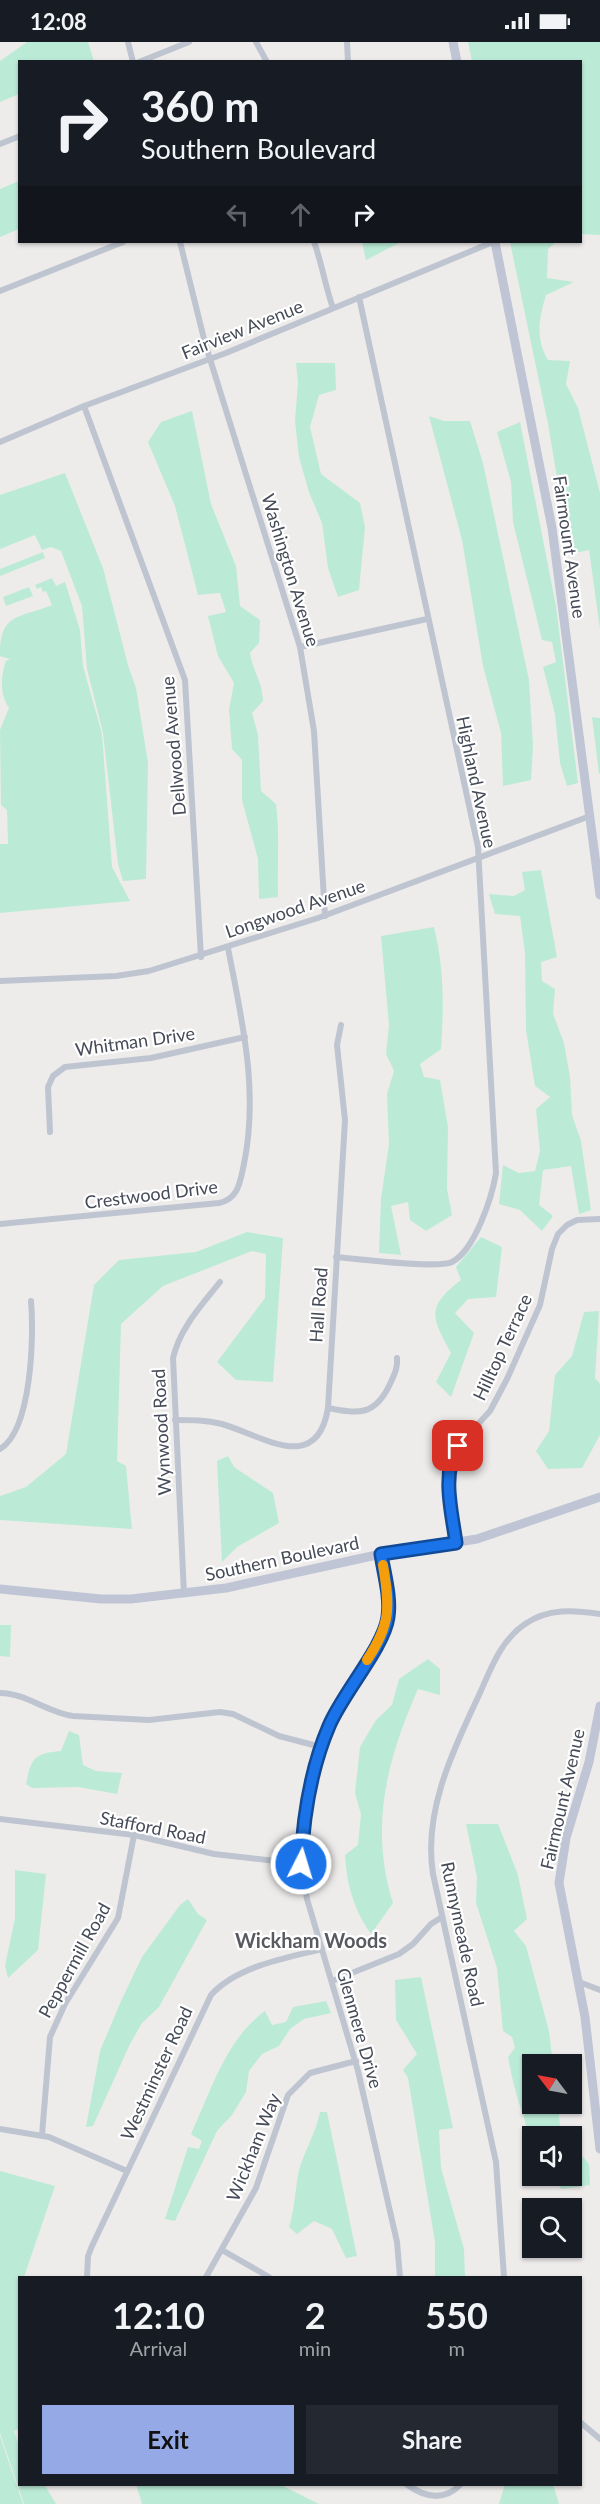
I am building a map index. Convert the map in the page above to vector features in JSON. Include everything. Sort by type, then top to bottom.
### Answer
[{"type":"main road","points":[[453,42],[457,60]]},
{"type":"main road","name":"Fairmount Avenue","points":[[494,243],[546,486],[600,895]]},
{"type":"main road","name":"Southern Boulevard","points":[[0,1589],[101,1599],[152,1598],[184,1594],[244,1584],[381,1554],[498,1534],[600,1497]]},
{"type":"main road","name":"Fairmount Avenue","points":[[600,1706],[589,1762],[566,1838],[559,1883],[579,1982],[600,2149]]},
{"type":"street","points":[[128,42],[132,60]]},
{"type":"street","points":[[144,60],[189,42]]},
{"type":"street","points":[[256,42],[266,60]]},
{"type":"street","points":[[347,42],[348,60]]},
{"type":"street","points":[[0,144],[18,137]]},
{"type":"street","points":[[0,291],[120,243]]},
{"type":"street","name":"Washington Avenue","points":[[180,243],[210,358],[300,647],[315,731],[325,916]]},
{"type":"street","points":[[314,243],[323,281],[333,308]]},
{"type":"street","name":"Fairview Avenue","points":[[0,442],[84,406],[210,358],[492,243]]},
{"type":"street","name":"Highland Avenue","points":[[336,1257],[437,1265],[452,1262],[469,1245],[493,1192],[495,1155],[478,858],[359,297]]},
{"type":"street","name":"Dellwood Avenue","points":[[84,406],[185,680],[201,957]]},
{"type":"street","points":[[300,647],[427,619]]},
{"type":"street","name":"Longwood Avenue","points":[[0,981],[133,975],[201,957],[325,916],[590,816]]},
{"type":"street","name":"Crestwood Drive","points":[[0,1224],[229,1200],[239,1186],[251,1119],[249,1057],[228,948]]},
{"type":"street","name":"Hall Road","points":[[176,1420],[201,1420],[222,1424],[291,1448],[315,1439],[322,1429],[328,1408],[345,1120],[337,1045],[341,1025]]},
{"type":"street","name":"Whitman Drive","points":[[50,1132],[48,1087],[53,1077],[64,1067],[151,1058],[245,1037]]},
{"type":"street","name":"Hilltop Terrace","points":[[456,1543],[448,1473],[452,1456],[458,1446],[490,1411],[507,1379],[540,1305],[552,1249],[558,1234],[567,1225],[578,1220],[600,1219]]},
{"type":"street","name":"Wynwood Road","points":[[184,1594],[173,1367],[177,1341],[220,1282]]},
{"type":"street","points":[[0,1449],[17,1428],[28,1381],[33,1350],[32,1301]]},
{"type":"street","points":[[328,1408],[357,1412],[372,1408],[384,1397],[397,1368],[397,1358]]},
{"type":"street","name":"Glenmere Drive","points":[[381,1554],[388,1597],[386,1626],[340,1704],[321,1747],[306,1821],[301,1864],[302,1882],[356,2061],[397,2242],[400,2276]]},
{"type":"street","name":"Runnymeade Road","points":[[504,2276],[496,2162],[442,1917],[432,1857],[439,1795],[451,1754],[499,1653],[510,1636],[536,1617],[564,1610],[600,1614]]},
{"type":"street","points":[[0,1693],[19,1696],[64,1715],[73,1716],[149,1720],[212,1712],[227,1713],[279,1736],[321,1747]]},
{"type":"street","name":"Stafford Road","points":[[0,1819],[134,1835],[214,1854],[301,1864]]},
{"type":"street","name":"Peppermill Road","points":[[42,2135],[46,2056],[50,2037],[65,2004],[118,1918],[134,1835]]},
{"type":"street","points":[[332,1981],[399,1954],[413,1944],[431,1924],[442,1917]]},
{"type":"street","name":"Westminster Road","points":[[87,2276],[88,2256],[92,2246],[202,2010],[218,1988],[240,1973],[322,1949]]},
{"type":"street","points":[[579,1982],[600,1990]]},
{"type":"street","name":"Wickham Way","points":[[207,2276],[258,2182],[288,2095],[310,2073],[356,2061]]},
{"type":"street","points":[[0,2129],[42,2135],[72,2145],[127,2171]]},
{"type":"street","points":[[222,2250],[267,2276]]},
{"type":"street","points":[[582,2424],[600,2439]]},
{"type":"street","points":[[409,2486],[423,2494],[437,2497],[451,2492],[458,2486]]},
{"type":"green space","points":[[27,42],[88,42],[94,60],[18,60],[18,94],[0,102],[0,61]]},
{"type":"green space","points":[[468,42],[600,42],[600,235],[582,234],[582,60],[472,60]]},
{"type":"green space","points":[[18,181],[18,229],[0,237],[0,189]]},
{"type":"green space","points":[[362,243],[399,243],[366,260]]},
{"type":"green space","points":[[510,243],[555,243],[548,249],[547,278],[574,282],[546,295],[540,320],[540,336],[548,360],[570,361],[566,384],[578,408],[600,493],[600,629],[589,550],[570,554],[548,424]]},
{"type":"green space","points":[[296,363],[335,363],[336,390],[319,395],[310,427],[321,474],[360,503],[365,527],[359,590],[338,597],[328,568],[322,523],[309,492],[299,457],[295,421],[298,382]]},
{"type":"green space","points":[[192,411],[211,504],[236,566],[240,606],[260,620],[259,643],[250,653],[263,701],[252,713],[258,735],[261,791],[276,804],[278,897],[259,899],[258,859],[242,800],[242,760],[232,749],[229,710],[234,683],[218,656],[208,616],[226,612],[220,593],[198,595],[175,506],[148,442],[161,422]]},
{"type":"green space","points":[[429,416],[444,421],[470,421],[483,463],[529,680],[533,746],[531,780],[503,786],[501,733],[483,666],[462,540]]},
{"type":"green space","points":[[520,422],[556,606],[578,783],[567,786],[560,763],[555,714],[543,667],[556,662],[552,642],[542,640],[513,522],[511,482],[497,432]]},
{"type":"green space","points":[[65,473],[103,568],[136,688],[148,763],[146,879],[123,881],[118,864],[103,733],[87,669],[82,606],[61,551],[51,547],[42,550],[35,535],[0,549],[0,495]]},
{"type":"green space","points":[[43,552],[45,558],[0,576],[0,569]]},
{"type":"green space","points":[[52,578],[56,586],[65,582],[80,630],[83,666],[102,734],[112,867],[130,901],[0,913],[0,844],[8,844],[7,810],[1,805],[0,730],[9,708],[4,697],[2,679],[6,661],[10,659],[0,656],[1,642],[3,632],[13,620],[52,605],[46,591],[43,592],[41,587],[37,589],[35,585]]},
{"type":"green space","points":[[29,587],[33,596],[6,606],[3,597]]},
{"type":"green space","points":[[592,717],[600,718],[600,774],[599,774]]},
{"type":"green space","points":[[541,870],[557,957],[541,962],[542,981],[555,989],[553,1014],[564,1043],[570,1077],[572,1115],[581,1141],[591,1210],[579,1214],[571,1166],[543,1170],[539,1205],[553,1216],[542,1231],[520,1210],[499,1204],[503,1165],[519,1173],[535,1171],[540,1151],[536,1109],[550,1097],[535,1086],[526,1030],[525,953],[520,916],[495,914],[489,894],[514,896],[525,890],[522,872]]},
{"type":"green space","points":[[434,927],[440,957],[442,987],[441,1049],[420,1064],[424,1077],[440,1080],[448,1127],[447,1189],[452,1215],[426,1231],[410,1220],[408,1202],[391,1206],[401,1255],[379,1253],[381,1199],[389,1144],[387,1094],[394,1071],[386,1054],[389,1025],[381,936]]},
{"type":"green space","points":[[247,1232],[283,1238],[273,1382],[236,1380],[217,1362],[265,1298],[266,1254],[252,1251],[163,1286],[121,1324],[117,1461],[126,1466],[132,1529],[0,1520],[0,1496],[26,1487],[66,1454],[94,1285],[119,1260],[196,1252]]},
{"type":"green space","points":[[481,1237],[502,1247],[496,1297],[468,1299],[455,1313],[474,1333],[451,1397],[436,1382],[451,1353],[439,1330],[435,1313],[442,1298],[461,1280],[456,1267]]},
{"type":"green space","points":[[599,1311],[595,1378],[600,1384],[600,1435],[582,1468],[548,1469],[536,1451],[549,1431],[555,1375],[572,1356],[584,1312]]},
{"type":"green space","points":[[228,1456],[234,1467],[273,1493],[279,1523],[237,1547],[222,1562],[217,1461]]},
{"type":"green space","points":[[0,1625],[11,1625],[10,1657],[0,1656]]},
{"type":"green space","points":[[428,1659],[440,1669],[440,1695],[418,1689],[390,1768],[382,1820],[382,1847],[393,1903],[371,1934],[352,1896],[345,1855],[358,1845],[361,1814],[355,1793],[360,1747],[376,1720],[392,1705],[399,1679]]},
{"type":"green space","points":[[69,1731],[79,1735],[83,1765],[96,1771],[122,1773],[117,1794],[78,1787],[32,1788],[26,1784],[35,1759],[45,1753],[61,1751]]},
{"type":"green space","points":[[466,1824],[498,1824],[518,1875],[527,1919],[514,1931],[526,1946],[549,2031],[552,2054],[522,2054],[522,2111],[508,2057],[515,2048],[512,2037],[503,2031],[497,1968],[476,1903],[477,1877]]},
{"type":"green space","points":[[15,1870],[46,1874],[38,1950],[8,1978],[5,1966],[15,1918]]},
{"type":"green space","points":[[188,1899],[198,1914],[207,1920],[159,2007],[142,2023],[130,2044],[93,2126],[86,2127],[100,2051],[121,2001],[142,1957],[180,1905]]},
{"type":"green space","points":[[421,1977],[453,2128],[439,2130],[441,2168],[464,2249],[465,2276],[435,2276],[435,2242],[408,2078],[403,2070],[417,2054],[396,2020],[395,1980]]},
{"type":"green space","points":[[326,2001],[331,2013],[304,2019],[290,2029],[279,2046],[262,2054],[249,2071],[246,2092],[232,2115],[217,2131],[175,2221],[165,2219],[188,2147],[199,2149],[202,2141],[191,2134],[221,2067],[240,2036],[265,2011],[272,2025],[286,2022],[293,2007]]},
{"type":"green space","points":[[320,2112],[327,2112],[357,2256],[346,2258],[332,2229],[314,2221],[297,2234],[289,2227],[299,2170]]},
{"type":"green space","points":[[523,2114],[559,2114],[560,2126],[526,2126]]},
{"type":"green space","points":[[582,2156],[589,2164],[590,2185],[562,2189],[559,2186],[582,2186]]},
{"type":"green space","points":[[0,2171],[55,2186],[24,2276],[18,2276],[18,2429],[14,2431],[18,2444],[18,2486],[45,2486],[56,2504],[24,2504],[0,2433]]},
{"type":"green space","points":[[0,2436],[23,2504],[0,2504]]},
{"type":"green space","points":[[137,2486],[283,2486],[319,2504],[142,2504]]},
{"type":"green space","points":[[504,2486],[554,2486],[559,2504],[499,2504]]},
{"type":"slow traffic","points":[[367,1660],[384,1633],[388,1618],[388,1597],[383,1565]]},
{"type":"district","name":"Wickham Woods","points":[[311,1940]]},
{"type":"route","points":[[301,1864],[302,1843],[321,1747],[340,1704],[384,1633],[386,1626],[388,1597],[381,1554],[456,1543],[448,1473],[452,1456],[458,1446]]}]
